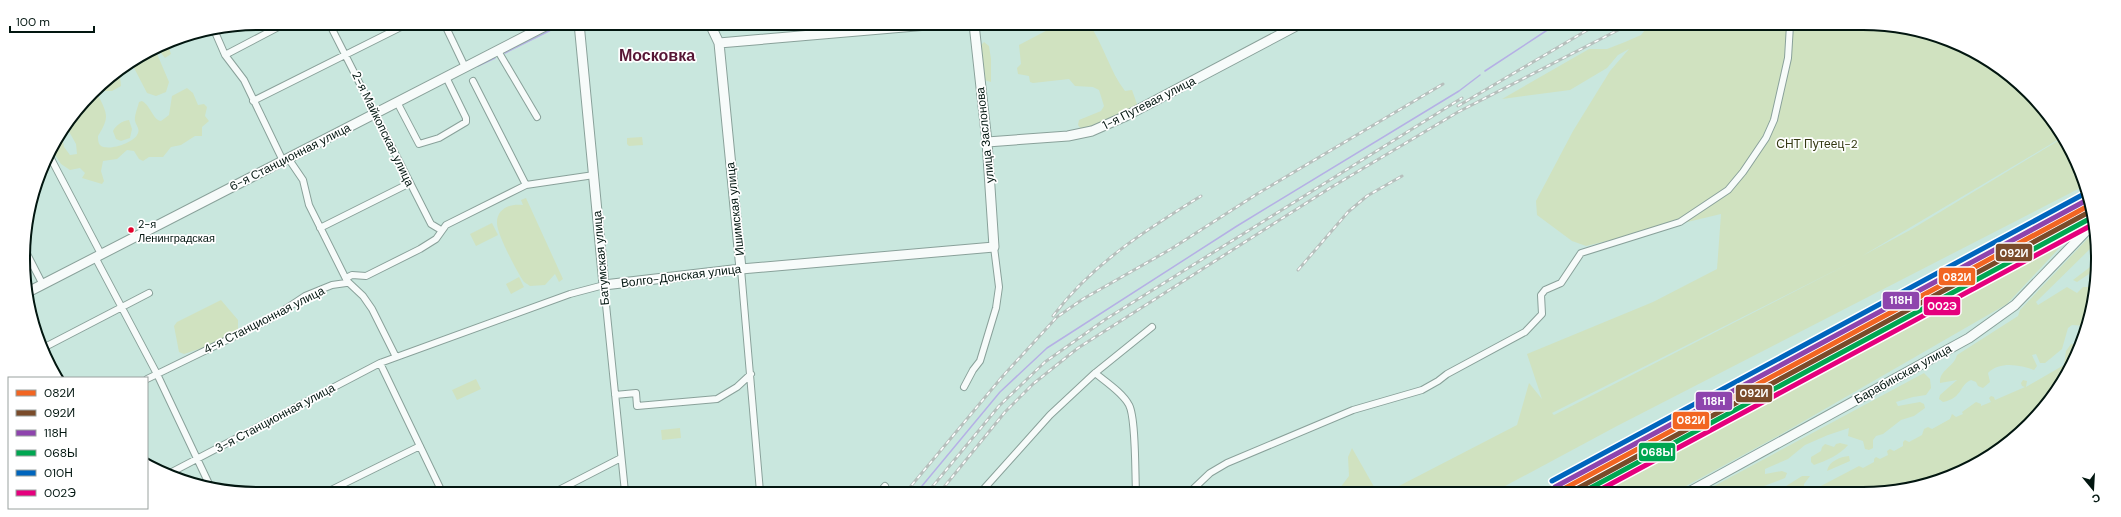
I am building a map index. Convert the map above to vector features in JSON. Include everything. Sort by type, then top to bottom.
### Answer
[{"type":"street","points":[[225,55],[273,30]]},
{"type":"street","name":"2-я Майкопская улица","points":[[333,30],[431,224],[441,230]]},
{"type":"street","points":[[253,101],[395,30]]},
{"type":"street","points":[[448,30],[466,67]]},
{"type":"street","name":"6-я Станционная улица","points":[[32,290],[538,30]]},
{"type":"street","name":"Батумская улица","points":[[580,30],[624,487]]},
{"type":"street","name":"Ишимская улица","points":[[713,30],[719,43],[751,374],[760,487]]},
{"type":"street","points":[[719,43],[870,30]]},
{"type":"street","name":"улица Заслонова","points":[[975,30],[987,142],[994,247]]},
{"type":"street","name":"1-я Путевая улица","points":[[987,142],[1068,136],[1092,131],[1126,116],[1289,30]]},
{"type":"street","points":[[1195,487],[1210,473],[1227,463],[1353,410],[1422,390],[1447,374],[1513,340],[1525,332],[1538,320],[1542,314],[1542,295],[1545,290],[1561,283],[1581,253],[1680,222],[1728,190],[1743,172],[1766,138],[1774,120],[1788,58],[1790,30]]},
{"type":"street","points":[[217,34],[225,55],[244,80],[253,101],[285,160],[303,180],[309,205],[347,281],[363,296],[372,309],[396,357]]},
{"type":"street","points":[[498,51],[537,118]]},
{"type":"street","points":[[397,102],[419,144],[439,138],[466,122],[466,118],[446,77]]},
{"type":"street","points":[[473,81],[526,185]]},
{"type":"street","points":[[52,161],[122,307],[157,374],[208,481]]},
{"type":"street","name":"4-я Станционная улица","points":[[148,378],[272,318],[305,296],[332,285],[343,284],[347,281],[348,277],[352,275],[366,276],[430,244],[436,239],[446,225],[526,185],[594,175]]},
{"type":"street","points":[[320,228],[410,183]]},
{"type":"street","name":"Барабинская улица","points":[[1698,487],[1969,338],[2006,313],[2035,286],[2089,228]]},
{"type":"street","points":[[964,387],[972,370],[980,362],[996,308],[998,287],[994,247]]},
{"type":"street","name":"Волго-Донская улица","points":[[380,363],[570,294],[604,285],[741,269],[994,247]]},
{"type":"street","points":[[30,260],[42,285]]},
{"type":"street","points":[[47,346],[149,293]]},
{"type":"street","points":[[985,487],[1050,415],[1095,373],[1152,327]]},
{"type":"street","points":[[380,363],[440,487]]},
{"type":"street","name":"3-я Станционная улица","points":[[174,471],[380,363]]},
{"type":"street","points":[[1095,373],[1124,398],[1130,406],[1136,487]]},
{"type":"street","points":[[615,395],[636,393],[637,406],[716,399],[737,387],[751,374]]},
{"type":"street","points":[[337,487],[420,446]]},
{"type":"street","points":[[565,487],[621,458]]},
{"type":"green space","points":[[1048,30],[1093,30],[1119,83],[1125,91],[1132,90],[1137,104],[1134,108],[1099,126],[1081,129],[1078,125],[1079,120],[1101,111],[1104,106],[1099,90],[1093,87],[1075,86],[1069,79],[1033,83],[1030,82],[1029,76],[1018,74],[1017,68],[1021,64],[1019,45]]},
{"type":"green space","name":"СНТ Путеец-2","points":[[1645,30],[1877,30],[1907,34],[1950,47],[1977,61],[2002,77],[2024,97],[2044,119],[2057,140],[1862,256],[1912,229],[2058,141],[2074,171],[2080,188],[1617,426],[1503,487],[1397,487],[1517,425],[1529,383],[1542,399],[1527,354],[1653,302],[1717,269],[1721,214],[1586,246],[1572,241],[1537,215],[1536,201],[1573,131],[1610,71],[1629,49],[1618,55],[1607,68],[1570,90],[1502,99],[1589,49],[1607,49],[1641,35]],"holes":[[[1850,263],[1554,415],[1552,413]]]},
{"type":"green space","points":[[984,42],[989,46],[991,59],[991,82],[984,80],[981,45]]},
{"type":"green space","points":[[169,48],[171,54],[165,58],[160,52]]},
{"type":"green space","points":[[157,54],[169,82],[166,92],[156,96],[147,93],[134,68]]},
{"type":"green space","points":[[120,76],[121,86],[112,91],[105,91]]},
{"type":"green space","points":[[187,88],[193,93],[198,105],[204,104],[207,107],[205,116],[209,121],[202,127],[202,136],[195,136],[181,145],[171,147],[163,157],[149,157],[143,161],[139,159],[134,151],[127,150],[117,159],[103,161],[101,171],[104,181],[102,184],[82,178],[85,173],[80,168],[70,170],[61,164],[55,155],[63,141],[64,147],[70,155],[77,154],[76,144],[69,132],[77,119],[98,97],[106,113],[106,120],[98,136],[98,142],[103,147],[108,148],[120,146],[135,138],[138,133],[135,119],[139,102],[142,101],[145,103],[156,118],[161,121],[169,115],[172,96]]},
{"type":"green space","points":[[129,120],[132,129],[130,138],[121,141],[116,139],[113,131],[114,129],[124,121]]},
{"type":"green space","points":[[642,137],[643,145],[629,146],[627,144],[627,138]]},
{"type":"green space","points":[[526,198],[563,279],[559,282],[555,274],[545,285],[530,286],[524,282],[504,245],[498,230],[497,219],[501,211],[509,206],[523,205],[521,200]]},
{"type":"green space","points":[[492,223],[498,235],[476,246],[470,234]]},
{"type":"green space","points":[[2078,228],[2007,304],[1778,436],[1684,487],[1607,487],[1991,270],[2069,230]]},
{"type":"green space","points":[[2090,236],[2091,248],[2036,302],[2038,305],[2067,287],[2077,293],[2083,287],[2089,287],[2087,303],[2081,326],[2072,325],[2068,328],[2062,349],[2045,363],[2040,363],[2036,354],[2032,355],[2037,366],[2034,370],[2004,365],[1993,369],[1988,373],[1990,382],[1983,388],[1971,380],[1964,385],[1954,398],[1943,402],[1939,399],[1940,395],[1957,380],[1940,383],[1942,375],[1953,363],[1957,355],[2018,316],[2020,310]]},
{"type":"green space","points":[[2091,266],[2091,273],[2077,282],[2073,280]]},
{"type":"green space","points":[[519,277],[524,287],[511,294],[506,284]]},
{"type":"green space","points":[[221,300],[238,320],[238,329],[220,342],[184,354],[179,352],[174,326],[177,322]]},
{"type":"green space","points":[[2071,344],[2074,345],[2060,373],[2044,398],[2024,420],[2002,440],[1977,456],[1950,470],[1907,483],[1877,487],[1819,487],[1859,466],[1863,468],[1874,462],[1876,457],[1880,459],[1888,455],[1887,451],[1890,449],[1894,451],[1903,446],[1903,442],[1905,440],[1909,442],[1922,435],[1924,429],[1928,427],[1932,429],[1950,419],[1952,414],[1956,417],[1963,414],[1962,412],[1976,402],[1981,404],[1981,406],[1991,402],[1989,398],[1991,396],[1994,397],[1995,400],[2025,387],[2022,386],[2021,383],[2023,380],[2027,381],[2026,387],[2064,365],[2066,351]]},
{"type":"green space","points":[[1924,373],[1930,379],[1931,388],[1926,395],[1896,402],[1898,406],[1920,402],[1924,404],[1925,408],[1914,416],[1901,420],[1883,434],[1876,436],[1873,440],[1873,448],[1869,450],[1865,449],[1863,441],[1848,436],[1849,428],[1805,445],[1788,459],[1765,469],[1765,474],[1782,471],[1787,473],[1785,478],[1763,487],[1712,487]]},
{"type":"green space","points":[[476,379],[481,389],[457,400],[452,390]]},
{"type":"green space","points":[[680,428],[681,438],[662,440],[661,430]]},
{"type":"green space","points":[[1840,443],[1848,445],[1828,459],[1814,465],[1811,462],[1811,457],[1821,451],[1825,444],[1834,447],[1836,444]]},
{"type":"green space","points":[[1352,448],[1374,487],[1341,487],[1349,476],[1348,457]]},
{"type":"green space","points":[[1849,456],[1850,461],[1827,471],[1832,462],[1842,457]]},
{"type":"green space","points":[[1802,476],[1810,476],[1804,484],[1804,487],[1785,487]]},
{"type":"waterway","points":[[505,53],[551,30]]},
{"type":"waterway","points":[[1485,71],[1547,30]]},
{"type":"waterway","points":[[478,66],[495,58]]},
{"type":"waterway","points":[[921,487],[1000,392],[1047,348],[1237,226],[1459,91],[1480,75]]},
{"type":"railway","points":[[1458,106],[1587,30]]},
{"type":"railway","points":[[944,487],[1005,412],[1033,384],[1078,348],[1330,188],[1458,112],[1618,30]]},
{"type":"railway","points":[[910,487],[1002,377],[1057,317],[1083,299],[1171,249],[1257,194],[1443,84]]},
{"type":"railway","points":[[932,487],[999,406],[1045,362],[1106,319],[1462,98]]},
{"type":"railway","points":[[1298,270],[1348,212],[1367,196],[1402,176]]},
{"type":"railway","points":[[1053,316],[1085,280],[1121,249],[1201,196]]},
{"type":"railway","points":[[1558,487],[2084,203]]},
{"type":"transit line","name":"010Н","points":[[1552,481],[2082,195]]},
{"type":"transit line","name":"118Н","points":[[1555,487],[2084,202]]},
{"type":"transit line","name":"082И","points":[[1567,487],[2085,208]]},
{"type":"transit line","name":"092И","points":[[1580,487],[2087,213]]},
{"type":"transit line","name":"068Ы","points":[[1592,487],[2088,220]]},
{"type":"transit line","name":"002Э","points":[[1605,487],[2089,227]]},
{"type":"place","name":"2-я Ленинградская","points":[[131,230]]},
{"type":"district","name":"Московка","points":[[657,55]]}]
